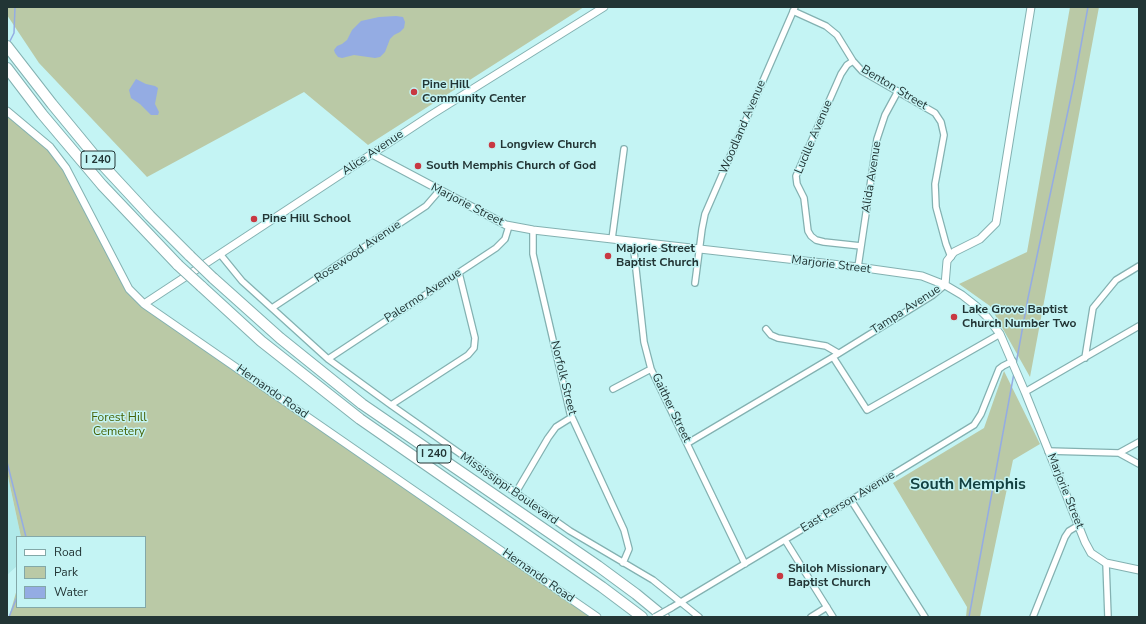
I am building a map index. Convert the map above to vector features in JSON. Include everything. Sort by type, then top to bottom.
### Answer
[{"type":"highway","name":"I 240","points":[[7,46],[99,161],[150,216],[213,278],[280,338],[362,404],[610,575],[664,617]]},
{"type":"highway","name":"I 240","points":[[7,68],[42,114],[102,185],[178,265],[261,341],[381,435],[602,587],[642,617]]},
{"type":"street","name":"Alice Avenue","points":[[144,304],[431,115],[604,7]]},
{"type":"street","points":[[950,257],[954,252],[980,240],[996,223],[1031,7]]},
{"type":"street","name":"Benton Street","points":[[794,9],[826,26],[837,35],[853,61],[862,71],[935,113],[941,122],[944,135],[936,184],[936,208],[950,257]]},
{"type":"street","name":"Woodland Avenue","points":[[695,283],[705,214],[794,9]]},
{"type":"street","name":"Lucille Avenue","points":[[853,61],[841,74],[796,176],[797,184],[804,198],[808,231],[811,236],[816,240],[824,242],[861,246]]},
{"type":"street","name":"Alida Avenue","points":[[858,267],[877,139],[885,115],[898,92]]},
{"type":"street","name":"Hernando Road","points":[[7,111],[50,147],[66,168],[129,289],[144,304],[597,617]]},
{"type":"street","points":[[612,239],[624,149]]},
{"type":"street","name":"Marjorie Street","points":[[372,154],[439,191],[509,226],[633,242],[858,267],[922,276],[944,285],[962,295],[976,306],[1000,334],[1018,373],[1091,553],[1106,564],[1139,570]]},
{"type":"street","name":"Rosewood Avenue","points":[[272,308],[426,206],[439,191]]},
{"type":"street","name":"Palermo Avenue","points":[[328,359],[501,244],[505,239],[509,226]]},
{"type":"street","name":"Norfolk Street","points":[[533,230],[533,254],[572,417],[624,530],[629,549],[623,563]]},
{"type":"street","name":"Gaither Street","points":[[633,242],[644,342],[652,369],[745,564]]},
{"type":"street","name":"Mississippi Boulevard","points":[[220,254],[242,281],[328,359],[515,494],[570,531],[653,580],[699,617]]},
{"type":"street","name":"Tampa Avenue","points":[[688,443],[833,357],[933,295],[944,285],[950,257]]},
{"type":"street","points":[[1085,358],[1093,308],[1116,280],[1139,266]]},
{"type":"street","points":[[391,405],[465,356],[474,348],[475,338],[459,273]]},
{"type":"street","points":[[1025,392],[1139,326]]},
{"type":"street","points":[[766,329],[778,338],[826,346],[838,353]]},
{"type":"street","points":[[833,357],[868,410],[1000,334]]},
{"type":"street","name":"East Person Avenue","points":[[655,617],[974,425],[981,414],[999,369],[1013,362]]},
{"type":"street","points":[[613,388],[652,369]]},
{"type":"street","points":[[515,494],[556,427],[572,417]]},
{"type":"street","points":[[1119,453],[1139,442]]},
{"type":"street","points":[[1048,450],[1119,453],[1139,464]]},
{"type":"street","points":[[851,500],[925,617]]},
{"type":"street","points":[[1033,617],[1065,537],[1069,531],[1079,525]]},
{"type":"street","points":[[785,540],[833,617]]},
{"type":"street","points":[[1106,564],[1108,617]]},
{"type":"street","points":[[810,617],[827,607]]},
{"type":"shaded area","points":[[7,472],[21,536],[16,536],[16,567],[7,575]]},
{"type":"green space","points":[[7,7],[584,7],[368,145],[304,92],[147,177],[39,63],[7,15]]},
{"type":"green space","points":[[1070,7],[1099,7],[1030,377],[990,306],[959,284],[1027,252]]},
{"type":"green space","name":"Forest Hill Cemetery","points":[[7,116],[49,149],[68,178],[133,298],[590,617],[9,617],[16,592],[16,608],[146,608],[146,536],[21,536],[7,472]]},
{"type":"green space","points":[[1004,371],[1040,444],[1013,460],[980,617],[966,617],[967,607],[893,483],[984,428]]},
{"type":"water","points":[[379,17],[403,17],[405,22],[404,28],[390,39],[385,52],[380,57],[375,58],[354,55],[342,58],[338,57],[335,53],[334,50],[337,46],[347,40],[352,30],[361,21]]},
{"type":"water","points":[[136,79],[158,88],[155,104],[159,112],[158,115],[151,115],[140,104],[131,98],[129,90]]},
{"type":"waterway","points":[[9,43],[14,33],[15,7]]},
{"type":"waterway","points":[[1016,364],[1028,298],[1074,83],[1088,7]]},
{"type":"waterway","points":[[969,617],[1014,373]]},
{"type":"waterway","points":[[7,462],[26,536]]},
{"type":"waterway","points":[[9,617],[16,600]]},
{"type":"place","name":"Pine Hill Community Center","points":[[414,92]]},
{"type":"place","name":"Longview Church","points":[[492,145]]},
{"type":"place","name":"South Memphis Church of God","points":[[418,166]]},
{"type":"place","name":"Pine Hill School","points":[[254,219]]},
{"type":"place","name":"Majorie Street Baptist Church","points":[[608,256]]},
{"type":"place","name":"Lake Grove Baptist Church Number Two","points":[[954,317]]},
{"type":"place","name":"Shiloh Missionary Baptist Church","points":[[780,576]]},
{"type":"district","name":"South Memphis","points":[[968,485]]}]
